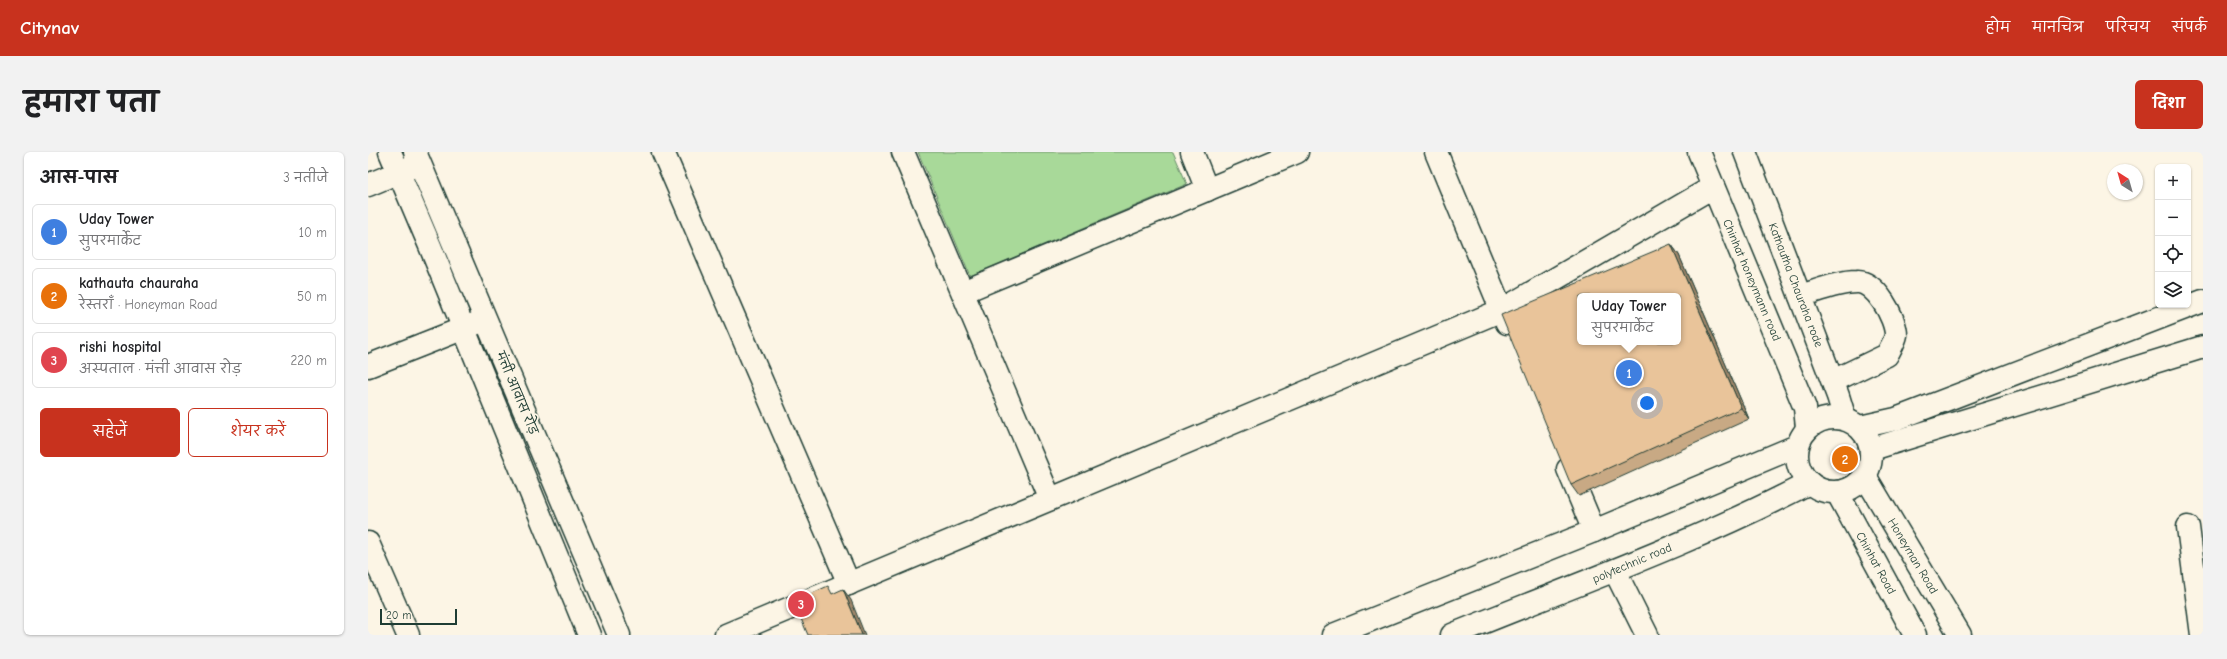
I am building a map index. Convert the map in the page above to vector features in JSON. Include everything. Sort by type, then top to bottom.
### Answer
[{"type":"street","points":[[390,152],[464,328],[588,635]]},
{"type":"street","points":[[663,152],[849,584]]},
{"type":"street","points":[[903,152],[1050,499]]},
{"type":"street","points":[[1192,152],[1207,190]]},
{"type":"street","points":[[963,292],[1298,152]]},
{"type":"street","points":[[1436,152],[1514,340]]},
{"type":"street","name":"Chinhat honeymann road","points":[[1699,152],[1803,427]]},
{"type":"street","name":"Kathautha Chauraha rode","points":[[1745,152],[1832,381],[1852,423]]},
{"type":"street","points":[[368,185],[399,172],[417,158]]},
{"type":"street","name":"मंत्ती आवास रोड़","points":[[417,158],[619,635]]},
{"type":"street","points":[[726,635],[1502,310],[1713,187]]},
{"type":"street","points":[[1800,296],[1857,281],[1870,287],[1881,298],[1890,314],[1896,335],[1887,355],[1832,381]]},
{"type":"street","points":[[1333,635],[1594,531],[1818,420],[1831,417],[1852,423],[1896,419],[2203,301]]},
{"type":"street","points":[[368,366],[486,319]]},
{"type":"street","points":[[1872,449],[2203,347]]},
{"type":"street","points":[[1803,427],[1796,459],[1801,472],[1809,483],[1822,491],[1837,492],[1853,488],[1865,476],[1871,464],[1872,449],[1868,437],[1852,423]]},
{"type":"street","points":[[1562,454],[1594,531]]},
{"type":"street","name":"Honeyman Road","points":[[1865,476],[1960,635]]},
{"type":"street","name":"polytechnic road","points":[[1452,635],[1615,571],[1770,503],[1809,483]]},
{"type":"street","name":"Chinhat Road","points":[[1837,492],[1915,635]]},
{"type":"street","points":[[2188,527],[2199,587],[2202,635]]},
{"type":"street","points":[[368,543],[408,635]]},
{"type":"street","points":[[1615,571],[1647,635]]},
{"type":"green space","points":[[918,152],[1173,152],[1187,184],[970,276]]},
{"type":"building","points":[[1671,244],[1741,408],[1571,485],[1501,315]]},
{"type":"building","points":[[828,586],[832,594],[843,589],[862,635],[808,635],[796,607],[810,601],[808,595]]},
{"type":"place","name":"Uday Tower","points":[[1629,373]]},
{"type":"place","name":"kathauta chauraha","points":[[1845,459]]},
{"type":"place","name":"rishi hospital","points":[[801,604]]}]
